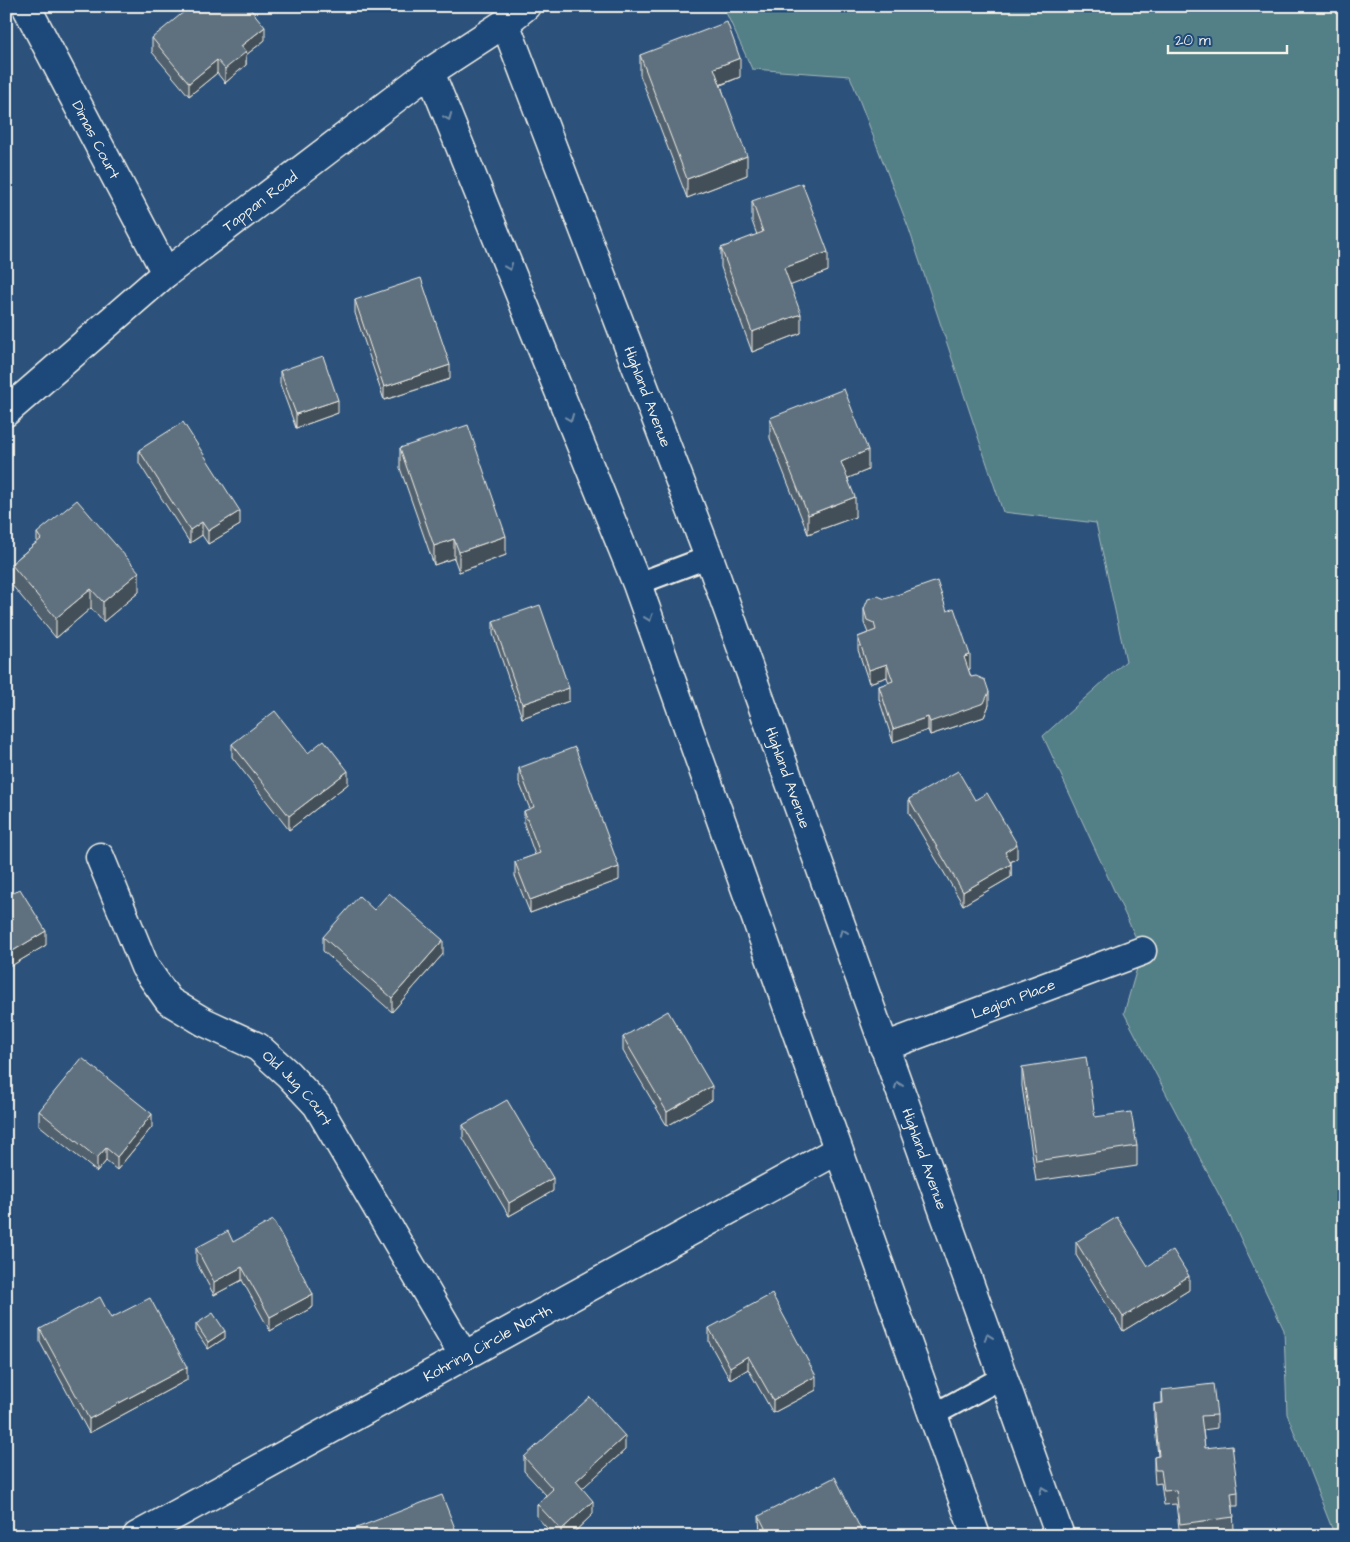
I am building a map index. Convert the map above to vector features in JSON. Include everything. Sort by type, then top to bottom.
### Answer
[{"type":"street","name":"Dimas Court","points":[[26,6],[166,273]]},
{"type":"street","name":"Tappan Road","points":[[6,412],[166,273],[430,72],[505,23],[526,6]]},
{"type":"street","name":"Highland Avenue","points":[[505,23],[709,557],[1060,1536]]},
{"type":"street","points":[[430,72],[637,584],[976,1536]]},
{"type":"street","name":"Old Jug Court","points":[[100,857],[145,967],[169,1001],[204,1022],[258,1047],[318,1105],[464,1356]]},
{"type":"street","name":"Legion Place","points":[[884,1047],[1142,951]]},
{"type":"street","name":"Kohring Circle North","points":[[137,1536],[838,1150]]},
{"type":"lane","points":[[637,584],[709,557]]},
{"type":"lane","points":[[933,1416],[1002,1377]]},
{"type":"green space","points":[[723,6],[1344,6],[1344,1536],[1335,1536],[1287,1414],[1284,1330],[1226,1208],[1124,1013],[1142,951],[1043,736],[1126,661],[1096,523],[1003,512],[909,229],[850,76],[752,69]]},
{"type":"building","points":[[191,6],[248,6],[265,27],[241,46],[246,52],[225,69],[217,60],[189,83],[152,38]]},
{"type":"building","points":[[727,22],[740,58],[714,68],[747,156],[687,179],[640,55]]},
{"type":"building","points":[[802,183],[828,252],[784,268],[801,314],[752,332],[721,248],[763,232],[752,201]]},
{"type":"building","points":[[421,278],[450,365],[384,387],[355,300]]},
{"type":"building","points":[[323,356],[338,400],[296,414],[280,371]]},
{"type":"building","points":[[844,389],[868,450],[841,462],[855,497],[808,515],[770,418]]},
{"type":"building","points":[[183,422],[240,511],[208,531],[202,522],[190,530],[139,450]]},
{"type":"building","points":[[468,425],[506,536],[459,552],[454,539],[434,546],[400,448]]},
{"type":"building","points":[[77,500],[139,572],[103,602],[91,589],[56,618],[11,564],[41,539],[37,533]]},
{"type":"building","points":[[937,581],[947,611],[954,608],[970,655],[964,657],[971,677],[976,676],[985,680],[989,692],[984,703],[930,722],[928,717],[893,729],[879,686],[893,681],[887,664],[869,670],[858,637],[876,630],[874,623],[867,620],[864,609],[868,599],[878,596],[885,599]]},
{"type":"building","points":[[540,605],[569,688],[522,704],[493,621]]},
{"type":"building","points":[[275,711],[308,753],[324,740],[348,771],[289,816],[232,744]]},
{"type":"building","points":[[575,747],[619,867],[530,900],[515,862],[540,853],[524,811],[534,807],[519,768]]},
{"type":"building","points":[[958,771],[975,800],[987,793],[1017,844],[1005,852],[1011,864],[963,892],[909,799]]},
{"type":"building","points":[[20,889],[46,931],[11,952],[6,944],[6,897]]},
{"type":"building","points":[[389,893],[443,940],[392,998],[323,937],[359,896],[374,910]]},
{"type":"building","points":[[668,1011],[712,1086],[667,1112],[623,1037]]},
{"type":"building","points":[[1086,1057],[1095,1117],[1131,1112],[1137,1146],[1036,1161],[1022,1067]]},
{"type":"building","points":[[82,1058],[152,1114],[117,1157],[106,1148],[97,1158],[39,1111]]},
{"type":"building","points":[[507,1100],[553,1178],[509,1203],[463,1125]]},
{"type":"building","points":[[1117,1217],[1148,1266],[1173,1250],[1189,1276],[1123,1317],[1076,1242]]},
{"type":"building","points":[[273,1220],[313,1294],[270,1317],[242,1267],[214,1282],[196,1248],[228,1231],[233,1242]]},
{"type":"building","points":[[772,1294],[816,1376],[773,1400],[748,1356],[730,1367],[709,1328]]},
{"type":"building","points":[[100,1297],[111,1318],[150,1298],[187,1367],[89,1419],[40,1329]]},
{"type":"building","points":[[213,1313],[225,1331],[208,1342],[196,1324]]},
{"type":"building","points":[[1213,1384],[1217,1415],[1201,1416],[1205,1448],[1232,1445],[1238,1492],[1231,1493],[1234,1517],[1180,1524],[1176,1490],[1164,1491],[1161,1470],[1155,1470],[1154,1457],[1159,1456],[1154,1404],[1163,1403],[1162,1390]]},
{"type":"building","points":[[590,1397],[625,1436],[576,1481],[593,1501],[561,1530],[537,1504],[553,1489],[524,1457]]},
{"type":"building","points":[[835,1477],[864,1536],[769,1536],[759,1516]]},
{"type":"building","points":[[442,1495],[458,1536],[347,1536],[346,1532]]}]
